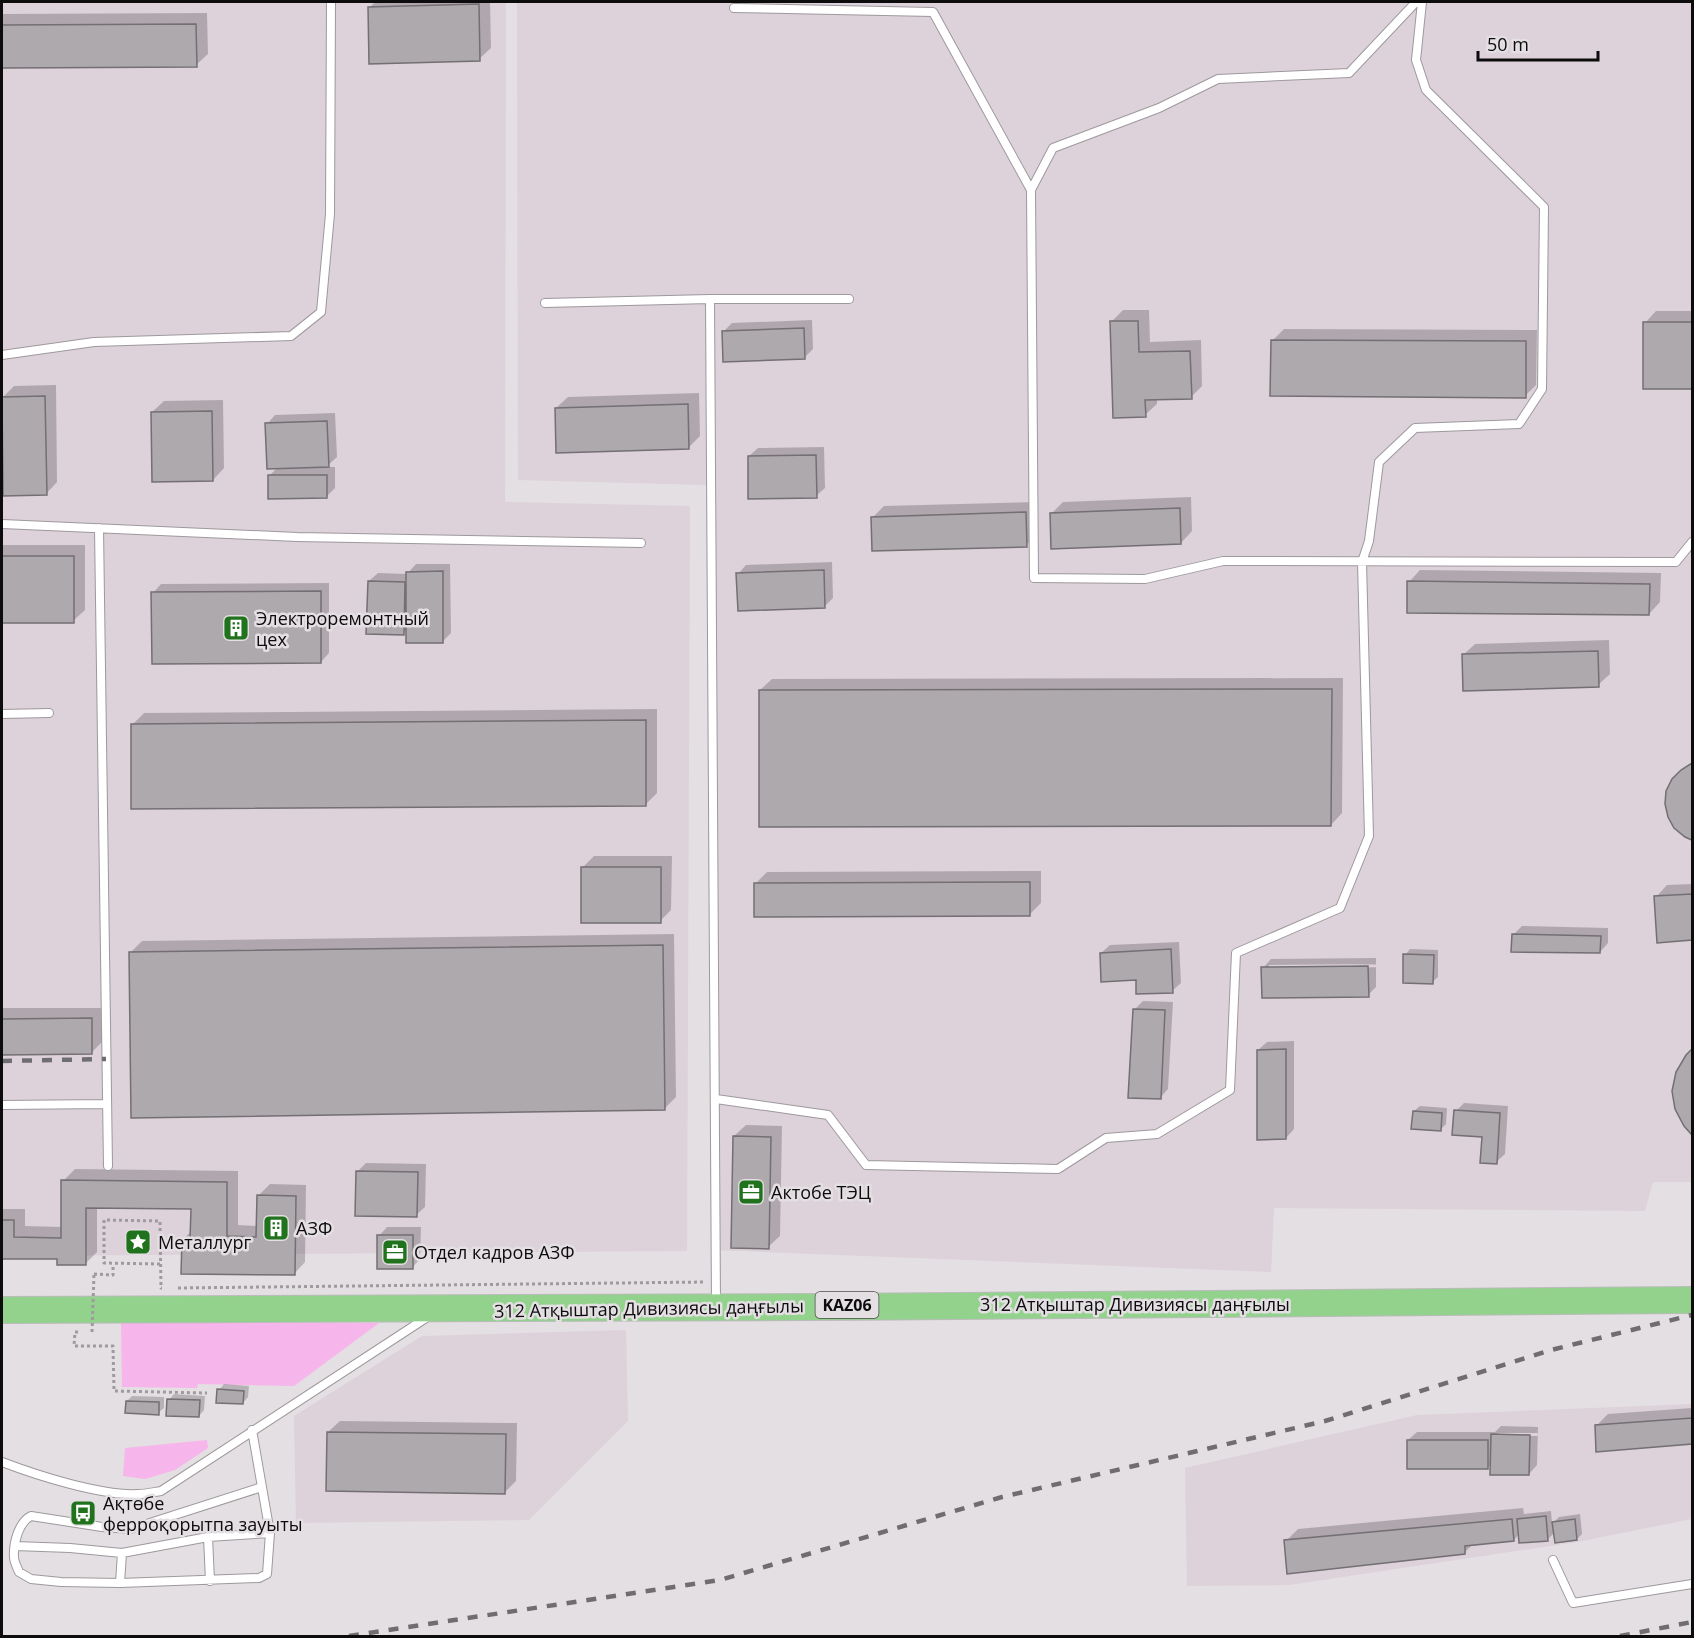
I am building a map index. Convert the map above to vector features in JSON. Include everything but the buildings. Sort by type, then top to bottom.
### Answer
[{"type":"highway","name":"312 Атқыштар Дивизиясы даңғылы","points":[[2,1310],[437,1311],[716,1294],[1692,1300]]},
{"type":"lane","points":[[2,355],[94,342],[291,336],[321,312],[330,214],[331,2]]},
{"type":"lane","points":[[1416,2],[1349,73],[1218,80],[1160,108],[1053,148],[1031,190],[1034,578],[1145,579],[1223,561],[1676,562],[1692,542]]},
{"type":"lane","points":[[716,1099],[828,1115],[866,1165],[1058,1169],[1106,1138],[1157,1134],[1230,1090],[1236,953],[1340,908],[1369,836],[1362,562],[1369,541],[1379,462],[1415,428],[1519,424],[1542,389],[1544,207],[1426,90],[1416,60],[1422,2]]},
{"type":"lane","points":[[734,8],[933,12],[1031,190]]},
{"type":"lane","points":[[710,298],[716,1294]]},
{"type":"lane","points":[[545,303],[710,298],[849,299]]},
{"type":"lane","points":[[2,524],[297,537],[641,543]]},
{"type":"lane","points":[[99,528],[108,1166]]},
{"type":"lane","points":[[2,714],[49,713]]},
{"type":"lane","points":[[2,1105],[107,1104]]},
{"type":"lane","points":[[2,1462],[52,1479],[107,1491],[137,1494],[161,1491],[437,1311]]},
{"type":"lane","points":[[252,1430],[262,1487],[270,1533],[267,1574],[259,1578],[210,1581],[61,1582],[31,1579],[19,1572],[14,1557],[17,1535],[24,1520],[31,1516],[131,1529],[262,1487]]},
{"type":"lane","points":[[15,1546],[122,1553],[208,1537],[270,1533]]},
{"type":"lane","points":[[208,1537],[210,1581]]},
{"type":"lane","points":[[120,1583],[122,1553]]},
{"type":"lane","points":[[1553,1560],[1573,1604],[1692,1584]]},
{"type":"path","points":[[160,1264],[104,1263],[104,1220],[160,1221],[160,1264],[160,1288],[716,1294]]},
{"type":"path","points":[[92,1332],[94,1274],[113,1275],[113,1264]]},
{"type":"path","points":[[75,1332],[74,1346],[113,1346],[114,1391],[207,1393]]},
{"type":"shaded area","points":[[2,2],[506,2],[505,502],[690,506],[687,1251],[2,1256]]},
{"type":"shaded area","points":[[517,2],[1692,2],[1692,1182],[1653,1182],[1645,1211],[1274,1208],[1271,1272],[711,1250],[706,485],[518,480]]},
{"type":"shaded area","points":[[121,1322],[379,1323],[294,1386],[198,1384],[197,1388],[122,1387]]},
{"type":"shaded area","points":[[626,1330],[628,1421],[529,1520],[296,1523],[294,1416],[422,1336]]},
{"type":"shaded area","points":[[1692,1404],[1692,1519],[1577,1542],[1289,1585],[1187,1586],[1185,1468],[1417,1415]]},
{"type":"shaded area","points":[[207,1440],[208,1448],[175,1470],[145,1479],[123,1476],[125,1448]]},
{"type":"railway","points":[[2,1061],[106,1059]]},
{"type":"railway","points":[[349,1636],[720,1580],[1002,1497],[1325,1421],[1551,1350],[1692,1315]]},
{"type":"railway","points":[[1620,1636],[1692,1622]]},
{"type":"place","name":"Электроремонтный цех","points":[[236,628]]},
{"type":"place","name":"Актобе ТЭЦ","points":[[751,1192]]},
{"type":"place","name":"АЗФ","points":[[276,1228]]},
{"type":"place","name":"Металлург","points":[[138,1242]]},
{"type":"place","name":"Отдел кадров АЗФ","points":[[395,1252]]},
{"type":"place","name":"Ақтөбе ферроқорытпа зауыты","points":[[83,1513]]}]
